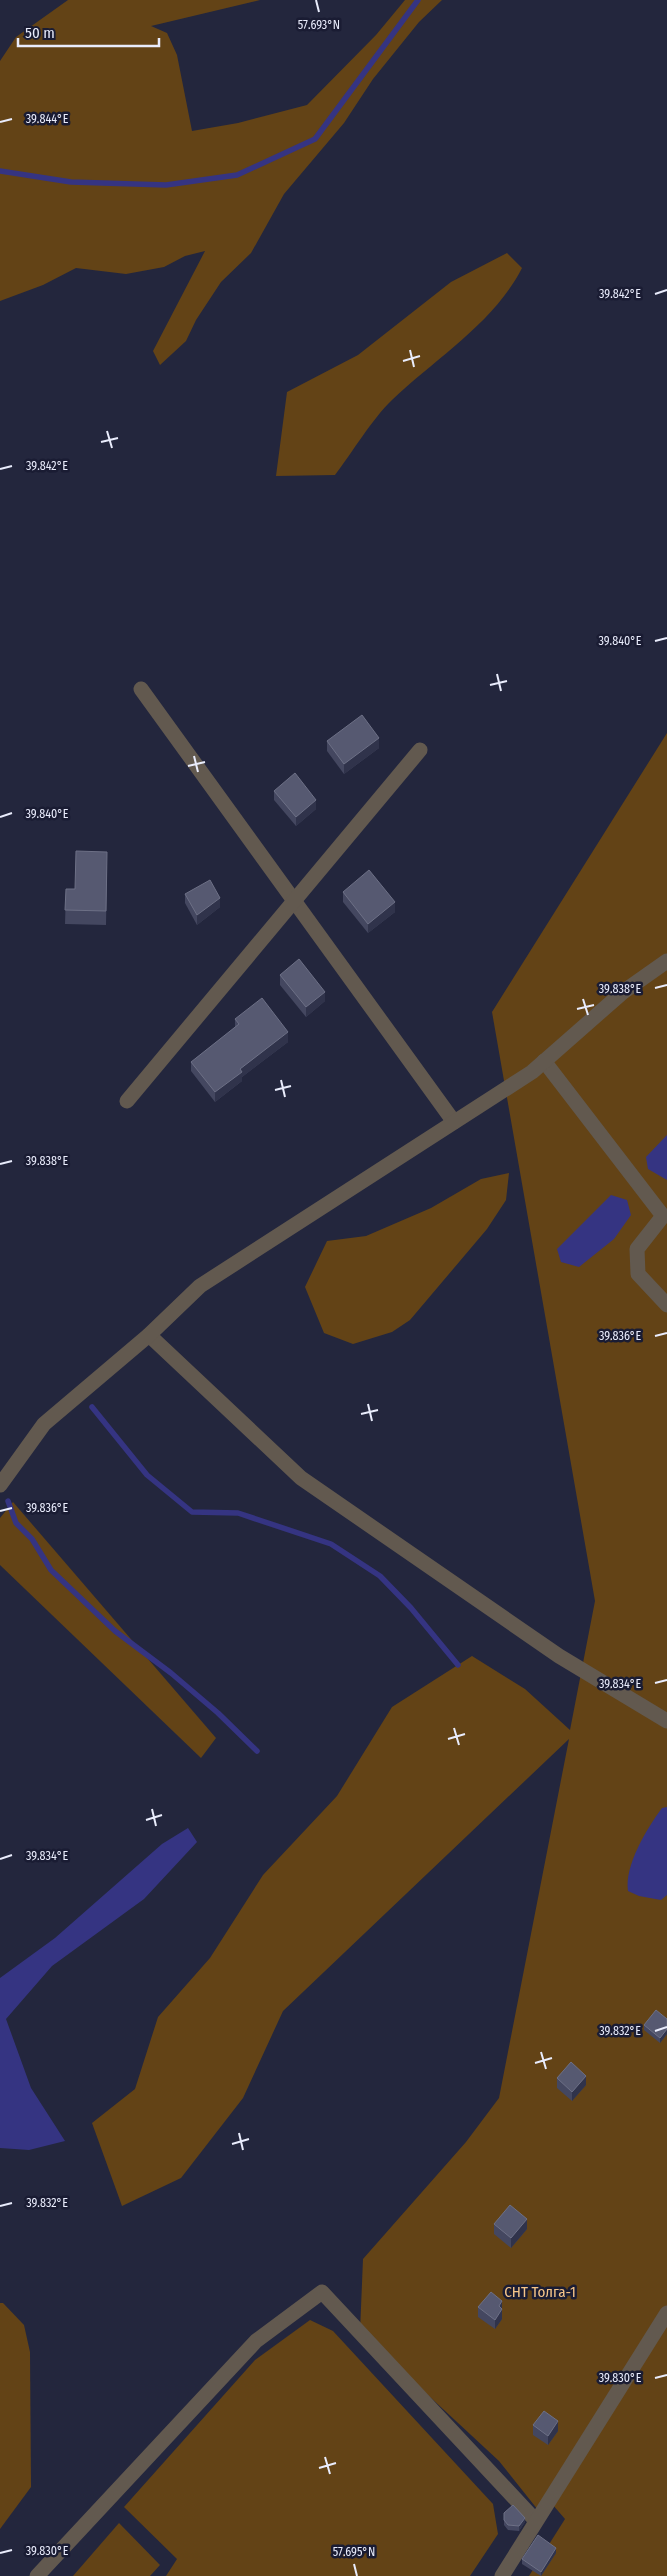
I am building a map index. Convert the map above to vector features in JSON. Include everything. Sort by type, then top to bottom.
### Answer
[{"type":"street","points":[[141,689],[454,1122]]},
{"type":"street","points":[[127,1102],[293,900],[420,750]]},
{"type":"street","points":[[0,1485],[44,1424],[149,1335],[200,1286],[532,1072],[622,992],[667,961]]},
{"type":"street","points":[[544,1061],[664,1216],[637,1249],[638,1274],[667,1305]]},
{"type":"street","points":[[149,1335],[301,1478],[559,1656],[667,1721]]},
{"type":"street","points":[[37,2576],[256,2341],[322,2292],[536,2521]]},
{"type":"street","points":[[502,2576],[667,2313]]},
{"type":"green space","points":[[68,0],[260,0],[151,26],[167,33],[177,55],[192,131],[238,123],[307,105],[376,35],[405,0],[442,0],[419,22],[373,79],[344,123],[284,194],[251,253],[221,282],[196,320],[186,341],[160,365],[153,351],[205,251],[185,256],[164,267],[126,274],[76,268],[43,285],[0,301],[0,61],[16,37]]},
{"type":"green space","points":[[507,253],[522,268],[510,288],[480,323],[392,400],[370,426],[335,475],[276,476],[287,392],[358,355],[451,282]]},
{"type":"green space","name":"СНТ Толга-1","points":[[667,733],[667,2576],[529,2576],[565,2519],[546,2497],[538,2510],[499,2461],[360,2332],[363,2259],[466,2142],[499,2098],[569,1739],[283,2011],[243,2098],[181,2178],[122,2206],[92,2123],[135,2089],[158,2017],[210,1958],[263,1875],[337,1796],[392,1707],[472,1656],[525,1689],[570,1730],[595,1601],[492,1012]]},
{"type":"green space","points":[[509,1173],[506,1200],[487,1229],[410,1320],[392,1332],[353,1344],[324,1333],[305,1287],[327,1241],[366,1236],[431,1208],[481,1179]]},
{"type":"green space","points":[[13,1502],[216,1738],[201,1758],[0,1565],[0,1518]]},
{"type":"green space","points":[[0,2303],[3,2303],[24,2325],[30,2352],[31,2487],[0,2529]]},
{"type":"green space","points":[[310,2320],[333,2331],[493,2504],[498,2534],[470,2576],[166,2576],[177,2559],[124,2507],[255,2360]]},
{"type":"green space","points":[[119,2523],[160,2565],[150,2576],[73,2576]]},
{"type":"shaded area","points":[[667,1135],[667,1180],[648,1169],[646,1157]]},
{"type":"shaded area","points":[[611,1195],[627,1200],[631,1215],[614,1239],[579,1267],[561,1262],[557,1249]]},
{"type":"shaded area","points":[[667,1807],[667,1895],[661,1900],[639,1896],[628,1891],[628,1881],[633,1859],[650,1826],[662,1808]]},
{"type":"shaded area","points":[[188,1828],[197,1842],[144,1899],[52,1966],[6,2019],[31,2088],[65,2141],[29,2150],[0,2148],[0,1978],[55,1938],[162,1844]]},
{"type":"building","points":[[362,715],[379,738],[344,764],[327,741]]},
{"type":"building","points":[[295,773],[316,800],[296,817],[274,791]]},
{"type":"building","points":[[76,851],[107,852],[106,911],[65,910],[66,889],[75,889]]},
{"type":"building","points":[[369,870],[395,902],[368,924],[343,892]]},
{"type":"building","points":[[210,880],[220,898],[197,915],[185,894]]},
{"type":"building","points":[[299,959],[325,992],[306,1007],[280,975]]},
{"type":"building","points":[[262,998],[288,1032],[240,1069],[242,1072],[215,1092],[191,1062],[239,1024],[235,1019]]},
{"type":"building","points":[[656,2010],[667,2019],[667,2029],[660,2038],[644,2025]]},
{"type":"building","points":[[571,2062],[586,2076],[572,2092],[557,2078]]},
{"type":"building","points":[[510,2205],[527,2219],[511,2238],[494,2224]]},
{"type":"building","points":[[491,2292],[502,2301],[499,2306],[502,2309],[495,2320],[478,2307]]},
{"type":"building","points":[[544,2411],[558,2421],[548,2436],[533,2425]]},
{"type":"building","points":[[513,2505],[525,2518],[519,2526],[508,2525],[504,2520],[504,2513]]},
{"type":"building","points":[[538,2535],[556,2548],[541,2572],[522,2559]]},
{"type":"waterway","points":[[0,171],[71,182],[166,185],[237,175],[315,139],[418,0]]},
{"type":"waterway","points":[[92,1407],[147,1475],[192,1512],[238,1513],[331,1544],[380,1576],[411,1608],[458,1665]]},
{"type":"waterway","points":[[8,1501],[16,1523],[32,1539],[51,1570],[115,1631],[171,1673],[218,1713],[257,1751]]}]
